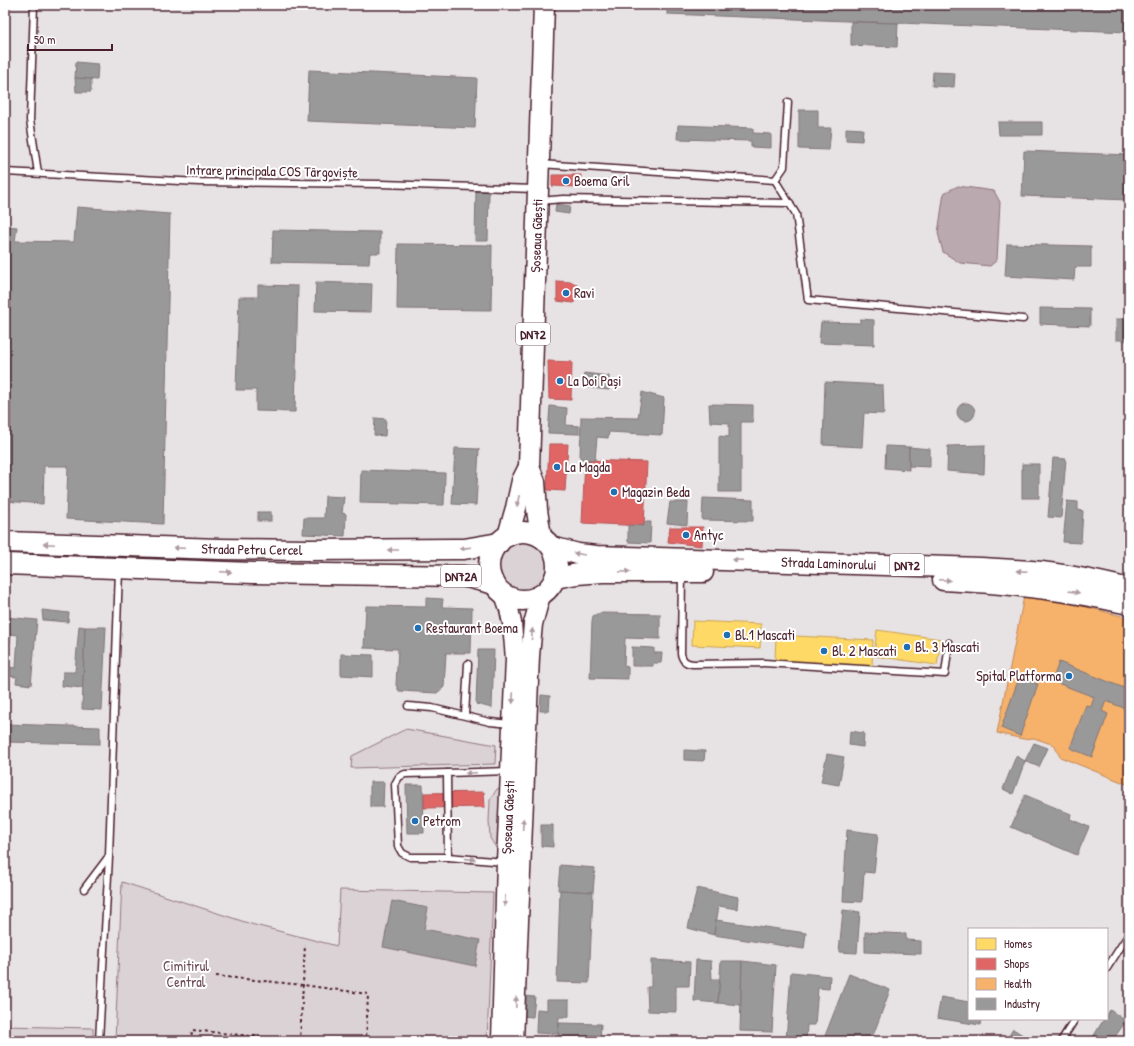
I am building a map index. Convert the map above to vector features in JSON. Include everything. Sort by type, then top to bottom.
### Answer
[{"type":"main road","name":"Șoseaua Găești","points":[[529,467],[544,5]]},
{"type":"main road","name":"DN72","points":[[499,589],[491,576],[489,564],[492,553],[503,539],[516,508],[522,481],[529,467]]},
{"type":"main road","name":"DN72","points":[[529,467],[536,482],[537,510],[546,542],[554,553],[557,561],[555,578]]},
{"type":"main road","name":"DN72","points":[[503,539],[516,533],[525,532],[533,534],[546,542]]},
{"type":"main road","name":"Strada Petru Cercel","points":[[5,542],[220,549],[432,550],[464,549],[503,539]]},
{"type":"main road","name":"Strada Laminorului","points":[[546,542],[567,552],[586,556],[761,573],[978,582],[1029,586],[1094,596],[1129,604]]},
{"type":"main road","name":"Strada Petru Cercel","points":[[5,564],[253,573],[463,576],[499,589]]},
{"type":"main road","name":"Strada Laminorului","points":[[555,578],[577,574],[682,565],[988,568],[1032,571],[1061,575],[1129,589]]},
{"type":"main road","points":[[499,589],[509,597],[521,600],[533,598],[541,595],[549,588],[555,578]]},
{"type":"main road","name":"Șoseaua Găești","points":[[499,589],[509,609],[514,644],[515,659],[512,724],[518,772]]},
{"type":"main road","name":"Șoseaua Găești","points":[[501,1041],[514,862],[518,772],[532,631],[541,595]]},
{"type":"main road","name":"Șoseaua Găești","points":[[514,862],[514,1041]]},
{"type":"lane","points":[[34,5],[30,120],[38,173]]},
{"type":"lane","points":[[775,180],[784,167],[788,102]]},
{"type":"lane","points":[[539,164],[775,180]]},
{"type":"lane","name":"Intrare principala COS Târgoviște","points":[[5,172],[200,182],[381,184],[538,195],[563,199],[790,203]]},
{"type":"lane","points":[[775,180],[796,214],[808,300],[1023,319]]},
{"type":"lane","points":[[682,565],[681,654],[682,659],[686,663],[764,663],[944,674],[949,643]]},
{"type":"lane","points":[[99,1041],[105,957],[119,568]]},
{"type":"lane","points":[[465,715],[468,664]]},
{"type":"lane","points":[[408,706],[432,708],[490,722],[512,724]]},
{"type":"lane","points":[[514,862],[448,857],[410,857],[402,853],[398,846],[395,784],[399,777],[405,774],[518,772]]},
{"type":"lane","points":[[447,773],[448,857]]},
{"type":"lane","points":[[84,889],[109,856]]},
{"type":"lane","points":[[1108,966],[1129,934]]},
{"type":"lane","points":[[1061,1041],[1074,1020]]},
{"type":"path","points":[[300,1041],[305,945]]},
{"type":"path","points":[[216,976],[303,985],[368,994],[366,1041]]},
{"type":"path","points":[[191,1041],[192,1030],[269,1038]]},
{"type":"path","points":[[430,1035],[430,1041]]},
{"type":"shaded area","points":[[5,5],[1129,5],[1129,1041],[5,1041]]},
{"type":"shaded area","points":[[958,186],[994,191],[1000,202],[997,260],[990,266],[960,263],[943,252],[938,233],[944,193]]},
{"type":"green space","points":[[523,542],[532,544],[540,549],[545,557],[547,566],[545,575],[540,583],[532,588],[523,590],[514,588],[506,583],[501,575],[499,566],[501,557],[506,549],[514,544]]},
{"type":"green space","points":[[406,729],[496,745],[495,764],[351,768],[352,756]]},
{"type":"green space","points":[[500,788],[498,851],[490,838],[489,821],[490,800],[497,789]]},
{"type":"green space","name":"Cimitirul Central","points":[[122,882],[251,924],[337,946],[340,890],[493,893],[487,1041],[115,1041]]},
{"type":"green space","points":[[5,1026],[93,1028],[93,1041],[5,1041]]},
{"type":"building: Homes","name":"Bl.1 Mascati","points":[[693,621],[761,624],[760,648],[692,645]]},
{"type":"building: Homes","name":"Bl. 3 Mascati","points":[[877,630],[941,639],[937,665],[874,656]]},
{"type":"building: Homes","name":"Bl. 2 Mascati","points":[[776,635],[873,640],[872,667],[775,661]]},
{"type":"building: Shops","name":"Boema Gril","points":[[552,175],[581,175],[580,187],[552,186]]},
{"type":"building: Shops","name":"Ravi","points":[[557,281],[570,282],[577,285],[574,303],[557,301]]},
{"type":"building: Shops","name":"La Doi Pași","points":[[548,361],[572,362],[571,400],[549,399]]},
{"type":"building: Shops","name":"La Magda","points":[[549,444],[568,444],[565,491],[547,490]]},
{"type":"building: Shops","name":"Magazin Beda","points":[[585,460],[647,462],[644,526],[582,523]]},
{"type":"building: Shops","name":"Antyc","points":[[670,527],[703,527],[702,546],[668,542]]},
{"type":"building: Shops","name":"Petrom","points":[[484,792],[485,807],[424,808],[424,793]]},
{"type":"building: Health","name":"Spital Platforma","points":[[1025,591],[1129,618],[1129,785],[1060,757],[1054,745],[1034,738],[1023,739],[997,733]]},
{"type":"building: Industry","points":[[667,5],[1129,5],[1129,32],[667,14]]},
{"type":"building: Industry","points":[[851,22],[898,23],[897,47],[851,45]]},
{"type":"building: Industry","points":[[76,62],[98,64],[97,80],[75,78]]},
{"type":"building: Industry","points":[[309,70],[477,78],[475,128],[307,121]]},
{"type":"building: Industry","points":[[933,72],[955,73],[954,87],[932,86]]},
{"type":"building: Industry","points":[[75,78],[91,79],[91,92],[76,92]]},
{"type":"building: Industry","points":[[799,110],[818,110],[818,128],[831,128],[829,150],[799,149]]},
{"type":"building: Industry","points":[[998,122],[1042,122],[1042,135],[999,135]]},
{"type":"building: Industry","points":[[678,125],[753,128],[753,133],[771,134],[771,148],[751,147],[751,141],[677,139]]},
{"type":"building: Industry","points":[[846,128],[863,129],[862,141],[846,140]]},
{"type":"building: Industry","points":[[1024,151],[1129,155],[1129,200],[1022,196]]},
{"type":"building: Industry","points":[[476,191],[489,192],[488,241],[475,241]]},
{"type":"building: Industry","points":[[556,204],[570,206],[569,214],[555,212]]},
{"type":"building: Industry","points":[[77,207],[170,214],[163,524],[66,519],[68,466],[44,466],[43,504],[5,501],[5,226],[17,227],[15,241],[74,242]]},
{"type":"building: Industry","points":[[273,230],[380,232],[380,253],[370,253],[369,264],[272,262]]},
{"type":"building: Industry","points":[[398,244],[492,245],[491,310],[397,309]]},
{"type":"building: Industry","points":[[1007,244],[1091,246],[1091,267],[1075,267],[1074,280],[1005,276]]},
{"type":"building: Industry","points":[[316,282],[372,284],[371,312],[315,311]]},
{"type":"building: Industry","points":[[258,285],[298,286],[295,412],[256,411],[256,390],[236,390],[239,297],[258,297]]},
{"type":"building: Industry","points":[[1040,308],[1090,309],[1090,326],[1040,324]]},
{"type":"building: Industry","points":[[860,319],[874,320],[874,345],[819,343],[821,322],[860,323]]},
{"type":"building: Industry","points":[[1116,319],[1129,319],[1129,340],[1116,340]]},
{"type":"building: Industry","points":[[584,373],[609,376],[609,390],[582,387]]},
{"type":"building: Industry","points":[[825,382],[883,385],[884,414],[864,413],[862,447],[823,445]]},
{"type":"building: Industry","points":[[642,392],[664,398],[662,435],[609,432],[608,438],[597,437],[595,460],[580,459],[581,417],[638,418]]},
{"type":"building: Industry","points":[[966,403],[972,406],[975,412],[972,418],[966,421],[960,418],[957,412],[960,406]]},
{"type":"building: Industry","points":[[709,404],[753,405],[753,422],[741,422],[741,492],[719,492],[719,436],[729,437],[729,423],[710,422]]},
{"type":"building: Industry","points":[[550,406],[567,408],[566,425],[579,426],[579,434],[548,433]]},
{"type":"building: Industry","points":[[375,418],[386,419],[385,436],[374,435]]},
{"type":"building: Industry","points":[[985,445],[984,474],[947,471],[948,446]]},
{"type":"building: Industry","points":[[886,446],[909,447],[909,470],[885,468]]},
{"type":"building: Industry","points":[[909,447],[930,449],[930,467],[909,466]]},
{"type":"building: Industry","points":[[455,448],[479,449],[476,505],[452,504]]},
{"type":"building: Industry","points":[[1053,458],[1066,459],[1061,518],[1048,517]]},
{"type":"building: Industry","points":[[1022,464],[1039,464],[1039,498],[1022,498]]},
{"type":"building: Industry","points":[[361,470],[445,473],[444,505],[360,503]]},
{"type":"building: Industry","points":[[325,496],[344,497],[342,513],[346,514],[345,536],[303,534],[304,518],[324,518]]},
{"type":"building: Industry","points":[[703,498],[753,500],[753,521],[702,520]]},
{"type":"building: Industry","points":[[1067,501],[1078,502],[1078,510],[1083,511],[1081,543],[1063,542]]},
{"type":"building: Industry","points":[[670,502],[688,502],[687,525],[667,523]]},
{"type":"building: Industry","points":[[258,512],[271,512],[271,521],[258,521]]},
{"type":"building: Industry","points":[[644,522],[651,522],[650,543],[628,542],[628,525],[644,526]]},
{"type":"building: Industry","name":"Restaurant Boema","points":[[426,598],[443,599],[442,607],[472,608],[471,653],[446,653],[444,687],[437,693],[399,691],[396,685],[398,649],[364,648],[366,606],[426,607]]},
{"type":"building: Industry","points":[[42,610],[69,613],[68,622],[43,620]]},
{"type":"building: Industry","points":[[601,613],[660,614],[660,639],[625,638],[624,666],[628,667],[628,679],[590,678],[592,621],[593,616]]},
{"type":"building: Industry","points":[[5,617],[37,620],[31,685],[16,683],[17,677],[7,676],[8,667],[16,668],[18,635],[11,634],[10,644],[5,644]]},
{"type":"building: Industry","points":[[79,626],[85,627],[83,688],[62,686],[63,672],[75,672]]},
{"type":"building: Industry","points":[[85,627],[106,627],[102,710],[82,709]]},
{"type":"building: Industry","points":[[632,647],[654,648],[654,653],[662,653],[661,663],[653,663],[653,666],[632,666]]},
{"type":"building: Industry","points":[[478,650],[494,650],[492,708],[476,704]]},
{"type":"building: Industry","points":[[341,654],[373,655],[373,677],[341,675]]},
{"type":"building: Industry","points":[[1059,662],[1129,690],[1129,710],[1106,701],[1102,711],[1108,714],[1092,757],[1070,748],[1086,705],[1091,707],[1094,697],[1052,681]]},
{"type":"building: Industry","points":[[1019,678],[1038,684],[1020,736],[1001,728]]},
{"type":"building: Industry","points":[[541,695],[550,696],[549,711],[540,711]]},
{"type":"building: Industry","points":[[5,724],[100,727],[100,744],[5,742]]},
{"type":"building: Industry","points":[[850,731],[864,733],[863,747],[849,745]]},
{"type":"building: Industry","points":[[1034,743],[1048,748],[1039,767],[1025,761]]},
{"type":"building: Industry","points":[[684,750],[705,751],[704,761],[684,760]]},
{"type":"building: Industry","points":[[827,754],[844,757],[839,785],[821,782]]},
{"type":"building: Industry","points":[[1016,756],[1025,761],[1013,794],[1003,789]]},
{"type":"building: Industry","points":[[370,782],[384,782],[383,807],[370,807]]},
{"type":"building: Industry","name":"Petrom","points":[[406,785],[423,785],[424,833],[407,833]]},
{"type":"building: Industry","points":[[1025,795],[1071,814],[1070,819],[1089,827],[1077,855],[1011,827]]},
{"type":"building: Industry","points":[[541,825],[553,825],[553,847],[541,846]]},
{"type":"building: Industry","points":[[847,830],[878,834],[874,873],[864,872],[862,902],[843,901]]},
{"type":"building: Industry","points":[[560,865],[595,868],[593,892],[558,890]]},
{"type":"building: Industry","points":[[697,888],[738,897],[737,909],[719,906],[714,935],[688,928]]},
{"type":"building: Industry","points":[[560,890],[593,892],[589,983],[557,982]]},
{"type":"building: Industry","points":[[392,901],[428,908],[424,929],[480,940],[475,966],[383,947]]},
{"type":"building: Industry","points":[[843,910],[860,912],[857,953],[839,952]]},
{"type":"building: Industry","points":[[716,920],[806,933],[804,949],[714,935]]},
{"type":"building: Industry","points":[[865,932],[906,934],[906,940],[921,941],[921,954],[865,952]]},
{"type":"building: Industry","points":[[651,960],[690,962],[689,986],[676,986],[676,1012],[648,1011],[647,987],[651,987]]},
{"type":"building: Industry","points":[[696,960],[711,961],[712,979],[720,979],[718,1003],[694,1001]]},
{"type":"building: Industry","points":[[721,961],[742,961],[741,1005],[718,1003]]},
{"type":"building: Industry","points":[[742,961],[776,965],[772,1032],[740,1031]]},
{"type":"building: Industry","points":[[791,972],[830,976],[829,989],[818,988],[815,1025],[807,1025],[806,1041],[786,1041]]},
{"type":"building: Industry","points":[[849,974],[890,990],[871,1041],[823,1041]]},
{"type":"building: Industry","points":[[524,996],[535,997],[533,1017],[521,1016]]},
{"type":"building: Industry","points":[[941,997],[968,1002],[968,1020],[981,1020],[980,1025],[937,1018]]},
{"type":"building: Industry","points":[[547,1000],[569,1000],[569,1017],[559,1017],[558,1034],[536,1033],[537,1009],[547,1010]]},
{"type":"building: Industry","points":[[1110,1010],[1126,1021],[1112,1041],[1099,1041],[1093,1037],[1103,1020],[1108,1020],[1108,1013]]},
{"type":"building: Industry","points":[[559,1023],[601,1024],[600,1041],[558,1041]]},
{"type":"building: Industry","points":[[1013,1029],[1031,1040],[1006,1041]]},
{"type":"place","name":"Boema Gril","points":[[566,181]]},
{"type":"place","name":"Ravi","points":[[566,293]]},
{"type":"place","name":"La Doi Pași","points":[[560,381]]},
{"type":"place","name":"La Magda","points":[[557,467]]},
{"type":"place","name":"Magazin Beda","points":[[614,492]]},
{"type":"place","name":"Antyc","points":[[686,535]]},
{"type":"place","name":"Restaurant Boema","points":[[418,628]]},
{"type":"place","name":"Bl.1 Mascati","points":[[727,635]]},
{"type":"place","name":"Bl. 3 Mascati","points":[[907,647]]},
{"type":"place","name":"Bl. 2 Mascati","points":[[824,651]]},
{"type":"place","name":"Spital Platforma","points":[[1069,676]]},
{"type":"place","name":"Petrom","points":[[415,821]]}]
